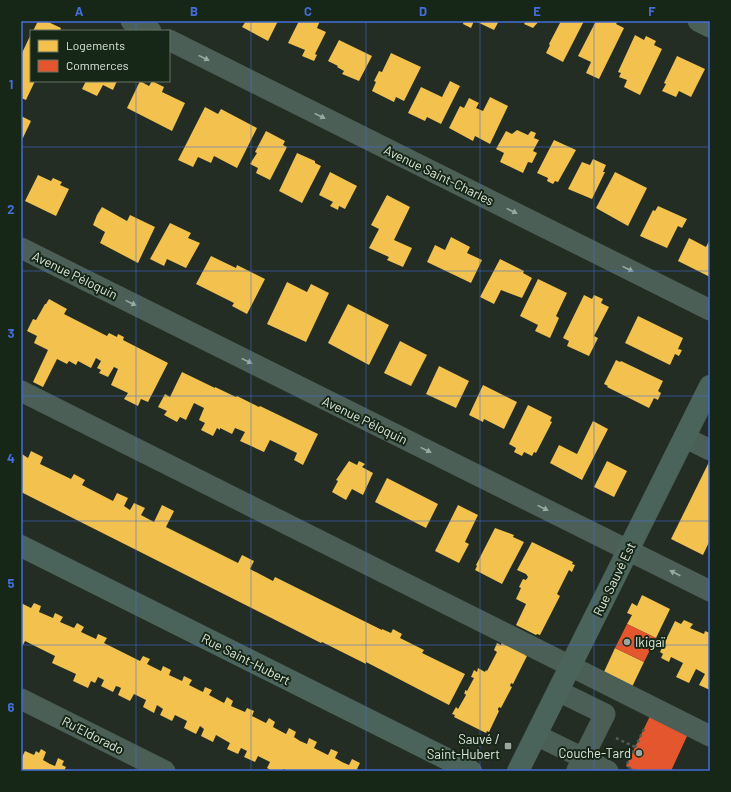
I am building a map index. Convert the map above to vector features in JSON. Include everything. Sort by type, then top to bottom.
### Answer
[{"type":"main road","name":"Rue Sauvé Est","points":[[518,771],[710,386]]},
{"type":"main road","name":"Rue Saint-Hubert","points":[[21,546],[470,771]]},
{"type":"street","points":[[131,21],[149,30]]},
{"type":"street","points":[[698,21],[710,27]]},
{"type":"street","name":"Avenue Saint-Charles","points":[[170,40],[710,310]]},
{"type":"street","name":"Avenue Péloquin","points":[[21,248],[710,591]]},
{"type":"street","points":[[21,391],[710,736]]},
{"type":"street","points":[[684,437],[710,450]]},
{"type":"street","points":[[558,691],[605,714],[580,765]]},
{"type":"street","name":"Ru’Eldorado","points":[[21,699],[165,771]]},
{"type":"street","points":[[536,735],[580,765],[608,771]]},
{"type":"path","points":[[636,771],[626,766],[647,722]]},
{"type":"building: Logements","points":[[38,21],[46,21],[61,28],[60,30],[34,30]]},
{"type":"building: Logements","points":[[246,21],[278,21],[268,41],[242,27]]},
{"type":"building: Logements","points":[[299,21],[320,21],[317,28],[326,32],[315,54],[317,55],[314,61],[302,56],[305,50],[288,43]]},
{"type":"building: Logements","points":[[464,21],[474,21],[471,28],[463,24]]},
{"type":"building: Logements","points":[[475,21],[499,21],[494,30]]},
{"type":"building: Logements","points":[[526,21],[539,21],[533,28],[524,24]]},
{"type":"building: Logements","points":[[561,21],[584,21],[563,62],[546,53]]},
{"type":"building: Logements","points":[[596,21],[618,21],[616,24],[624,28],[599,79],[586,73],[591,62],[578,56]]},
{"type":"building: Logements","points":[[635,35],[644,40],[646,36],[656,41],[654,45],[662,49],[640,95],[624,87],[627,80],[619,77],[621,73],[618,72]]},
{"type":"building: Logements","points":[[30,36],[30,82],[35,82],[26,100],[21,98],[21,55]]},
{"type":"building: Logements","points":[[339,40],[372,56],[359,81],[342,74],[344,71],[328,61]]},
{"type":"building: Logements","points":[[391,53],[421,67],[404,101],[396,97],[394,102],[372,91],[376,82],[374,81],[379,71],[382,72]]},
{"type":"building: Logements","points":[[677,56],[705,69],[691,97],[679,91],[676,97],[662,91],[666,84],[664,83]]},
{"type":"building: Logements","points":[[450,81],[460,86],[441,124],[427,117],[425,121],[408,113],[421,87],[442,97]]},
{"type":"building: Logements","points":[[86,82],[117,82],[113,90],[103,85],[97,96],[82,89]]},
{"type":"building: Logements","points":[[140,82],[149,86],[151,82],[154,82],[164,87],[162,92],[185,103],[172,131],[127,108]]},
{"type":"building: Logements","points":[[490,97],[508,106],[490,144],[475,136],[473,141],[449,128],[460,106],[464,108],[469,98],[479,103],[476,108],[483,111]]},
{"type":"building: Logements","points":[[205,107],[218,114],[221,109],[257,128],[237,168],[214,156],[211,163],[198,157],[193,167],[178,160]]},
{"type":"building: Logements","points":[[21,116],[31,121],[21,142]]},
{"type":"building: Logements","points":[[517,130],[528,135],[531,131],[536,133],[534,138],[539,140],[533,151],[537,153],[532,163],[528,162],[523,173],[500,162],[504,153],[496,149],[506,131],[512,134]]},
{"type":"building: Logements","points":[[266,131],[285,141],[283,145],[287,147],[270,180],[256,173],[258,168],[250,164],[257,153],[255,152]]},
{"type":"building: Logements","points":[[554,140],[576,150],[558,182],[555,181],[553,184],[547,181],[548,178],[537,173]]},
{"type":"building: Logements","points":[[297,153],[315,161],[315,163],[321,166],[302,203],[279,191]]},
{"type":"building: Logements","points":[[593,159],[606,165],[603,172],[605,172],[592,199],[568,189],[582,162],[590,165]]},
{"type":"building: Logements","points":[[330,172],[357,186],[345,209],[339,206],[338,210],[330,206],[333,202],[319,195]]},
{"type":"building: Logements","points":[[615,172],[647,188],[628,226],[596,208]]},
{"type":"building: Logements","points":[[38,175],[51,181],[53,178],[62,182],[60,185],[69,189],[56,216],[25,201]]},
{"type":"building: Logements","points":[[387,195],[410,207],[394,240],[412,248],[403,267],[387,260],[389,257],[369,248],[379,229],[371,225]]},
{"type":"building: Logements","points":[[658,206],[687,219],[682,228],[678,226],[667,248],[640,236],[653,210],[655,211]]},
{"type":"building: Logements","points":[[102,207],[127,221],[130,215],[155,227],[138,263],[100,243],[105,232],[93,225]]},
{"type":"building: Logements","points":[[170,223],[191,233],[188,238],[200,243],[186,268],[167,259],[164,266],[150,259]]},
{"type":"building: Logements","points":[[451,237],[470,247],[467,253],[482,260],[471,283],[427,262],[435,245],[445,250]]},
{"type":"building: Logements","points":[[689,238],[706,247],[710,239],[710,277],[678,261]]},
{"type":"building: Logements","points":[[211,256],[236,268],[237,265],[265,279],[247,314],[232,306],[234,303],[196,284]]},
{"type":"building: Logements","points":[[500,259],[524,271],[523,273],[532,278],[522,298],[501,290],[494,304],[480,297]]},
{"type":"building: Logements","points":[[538,279],[567,293],[556,316],[559,318],[550,338],[535,331],[538,325],[520,316]]},
{"type":"building: Logements","points":[[287,282],[307,292],[311,284],[329,293],[306,342],[267,324]]},
{"type":"building: Logements","points":[[584,295],[592,299],[594,295],[603,299],[601,303],[609,307],[594,336],[598,338],[589,356],[567,346],[569,341],[563,338]]},
{"type":"building: Logements","points":[[49,299],[67,309],[64,314],[107,336],[109,333],[117,337],[118,334],[124,337],[123,340],[168,363],[148,402],[141,399],[138,406],[124,399],[128,393],[111,385],[118,369],[114,367],[108,377],[99,373],[101,370],[97,368],[101,361],[96,358],[91,368],[78,361],[76,365],[69,361],[67,364],[57,359],[43,387],[33,382],[48,350],[34,343],[37,336],[27,331],[33,319],[36,320]]},
{"type":"building: Logements","points":[[348,304],[389,325],[369,365],[328,343]]},
{"type":"building: Logements","points":[[638,316],[683,338],[678,349],[682,350],[679,356],[675,354],[670,365],[625,343]]},
{"type":"building: Logements","points":[[400,341],[427,355],[411,386],[384,373]]},
{"type":"building: Logements","points":[[616,360],[663,381],[658,391],[661,393],[658,400],[654,398],[649,408],[607,387],[608,386],[604,384]]},
{"type":"building: Logements","points":[[439,366],[469,381],[456,408],[426,394]]},
{"type":"building: Logements","points":[[182,372],[215,388],[236,397],[237,396],[259,407],[260,406],[318,434],[303,465],[294,460],[297,453],[270,440],[264,452],[240,441],[245,432],[235,428],[232,434],[217,428],[213,436],[201,430],[205,423],[199,420],[204,408],[194,403],[186,420],[180,417],[177,422],[164,415],[167,411],[158,407],[165,394],[170,397]]},
{"type":"building: Logements","points":[[483,385],[517,402],[504,429],[484,419],[483,422],[469,415]]},
{"type":"building: Logements","points":[[528,405],[552,417],[550,421],[552,422],[536,453],[534,452],[532,456],[524,452],[522,456],[514,452],[516,448],[509,444]]},
{"type":"building: Logements","points":[[593,421],[608,429],[582,480],[550,463],[559,445],[577,454]]},
{"type":"building: Logements","points":[[31,451],[43,457],[40,464],[71,479],[74,474],[85,480],[82,485],[113,501],[117,493],[128,498],[124,506],[130,510],[134,503],[145,508],[141,515],[154,522],[162,505],[174,511],[166,527],[238,563],[242,555],[254,561],[250,569],[273,581],[275,577],[382,630],[391,633],[393,629],[402,634],[400,638],[424,650],[422,653],[465,674],[449,705],[366,662],[366,664],[322,642],[321,643],[21,492],[21,456],[22,454],[28,458]]},
{"type":"building: Logements","points":[[710,460],[710,540],[703,555],[671,539]]},
{"type":"building: Logements","points":[[349,461],[357,465],[359,461],[365,464],[362,467],[373,473],[363,495],[352,489],[346,500],[332,492],[338,481],[336,480]]},
{"type":"building: Logements","points":[[607,461],[627,471],[614,497],[594,487]]},
{"type":"building: Logements","points":[[387,478],[438,504],[426,528],[375,502]]},
{"type":"building: Logements","points":[[458,505],[478,515],[465,542],[469,544],[459,563],[435,551]]},
{"type":"building: Logements","points":[[495,528],[514,535],[513,537],[524,542],[502,584],[475,570],[476,565]]},
{"type":"building: Logements","points":[[532,542],[573,562],[572,564],[575,565],[572,572],[569,570],[557,594],[560,596],[540,635],[536,635],[516,625],[526,604],[516,599],[521,588],[519,587],[523,579],[526,580],[528,577],[526,574],[517,570]]},
{"type":"building: Logements","points":[[642,595],[670,609],[656,638],[627,624],[632,615],[627,613],[632,603],[637,606]]},
{"type":"building: Logements","points":[[21,603],[31,608],[34,603],[41,606],[39,612],[53,618],[55,613],[63,617],[60,622],[74,628],[77,623],[84,627],[81,632],[96,639],[98,634],[107,638],[104,643],[140,661],[143,656],[150,659],[147,664],[161,671],[163,666],[171,670],[169,675],[182,681],[184,676],[192,680],[189,685],[203,692],[205,687],[212,690],[209,695],[224,703],[227,697],[233,701],[231,706],[245,712],[247,708],[254,711],[252,716],[266,723],[269,718],[275,722],[273,727],[286,734],[289,728],[296,732],[294,737],[307,744],[309,738],[317,742],[314,748],[328,755],[331,749],[338,752],[335,758],[342,762],[349,765],[352,759],[360,763],[357,769],[361,771],[288,771],[284,769],[282,771],[272,771],[267,768],[270,762],[258,756],[255,762],[244,757],[247,751],[241,748],[238,754],[227,749],[230,743],[216,735],[213,742],[201,736],[204,729],[200,726],[196,734],[184,728],[187,721],[175,715],[172,721],[160,715],[163,709],[157,705],[154,713],[143,707],[146,700],[134,694],[130,701],[118,695],[121,688],[116,686],[113,692],[101,686],[104,680],[98,677],[95,683],[91,681],[88,688],[73,681],[76,674],[52,663],[55,656],[25,641],[21,649]]},
{"type":"building: Logements","points":[[684,620],[693,624],[690,628],[704,634],[705,631],[710,633],[710,690],[699,685],[705,674],[696,669],[689,683],[676,677],[683,663],[671,657],[669,662],[661,658],[663,654],[660,652],[675,621],[681,624]]},
{"type":"building: Logements","points":[[502,642],[526,654],[525,655],[527,656],[513,684],[511,683],[510,686],[512,687],[501,708],[499,707],[498,709],[499,711],[489,732],[487,731],[486,733],[454,717],[455,715],[452,714],[456,707],[458,709],[466,695],[464,693],[465,690],[467,691],[474,678],[471,677],[474,670],[477,672],[478,668],[485,672],[486,670],[487,671],[497,652],[494,650],[497,643],[501,645]]},
{"type":"building: Logements","points":[[615,648],[644,662],[631,689],[603,674]]},
{"type":"building: Logements","points":[[41,749],[46,752],[43,760],[50,764],[55,766],[58,758],[64,761],[62,765],[66,767],[64,771],[21,771],[21,759],[25,751],[34,755],[36,751],[39,753]]},
{"type":"building: Commerces","points":[[627,624],[656,638],[644,662],[615,648]]},
{"type":"building: Commerces","points":[[650,716],[688,734],[671,771],[636,771],[626,766]]},
{"type":"place","name":"Ikigaï","points":[[627,642]]},
{"type":"place","name":"Sauvé / Saint-Hubert","points":[[508,746]]},
{"type":"place","name":"Couche-Tard","points":[[639,753]]}]
